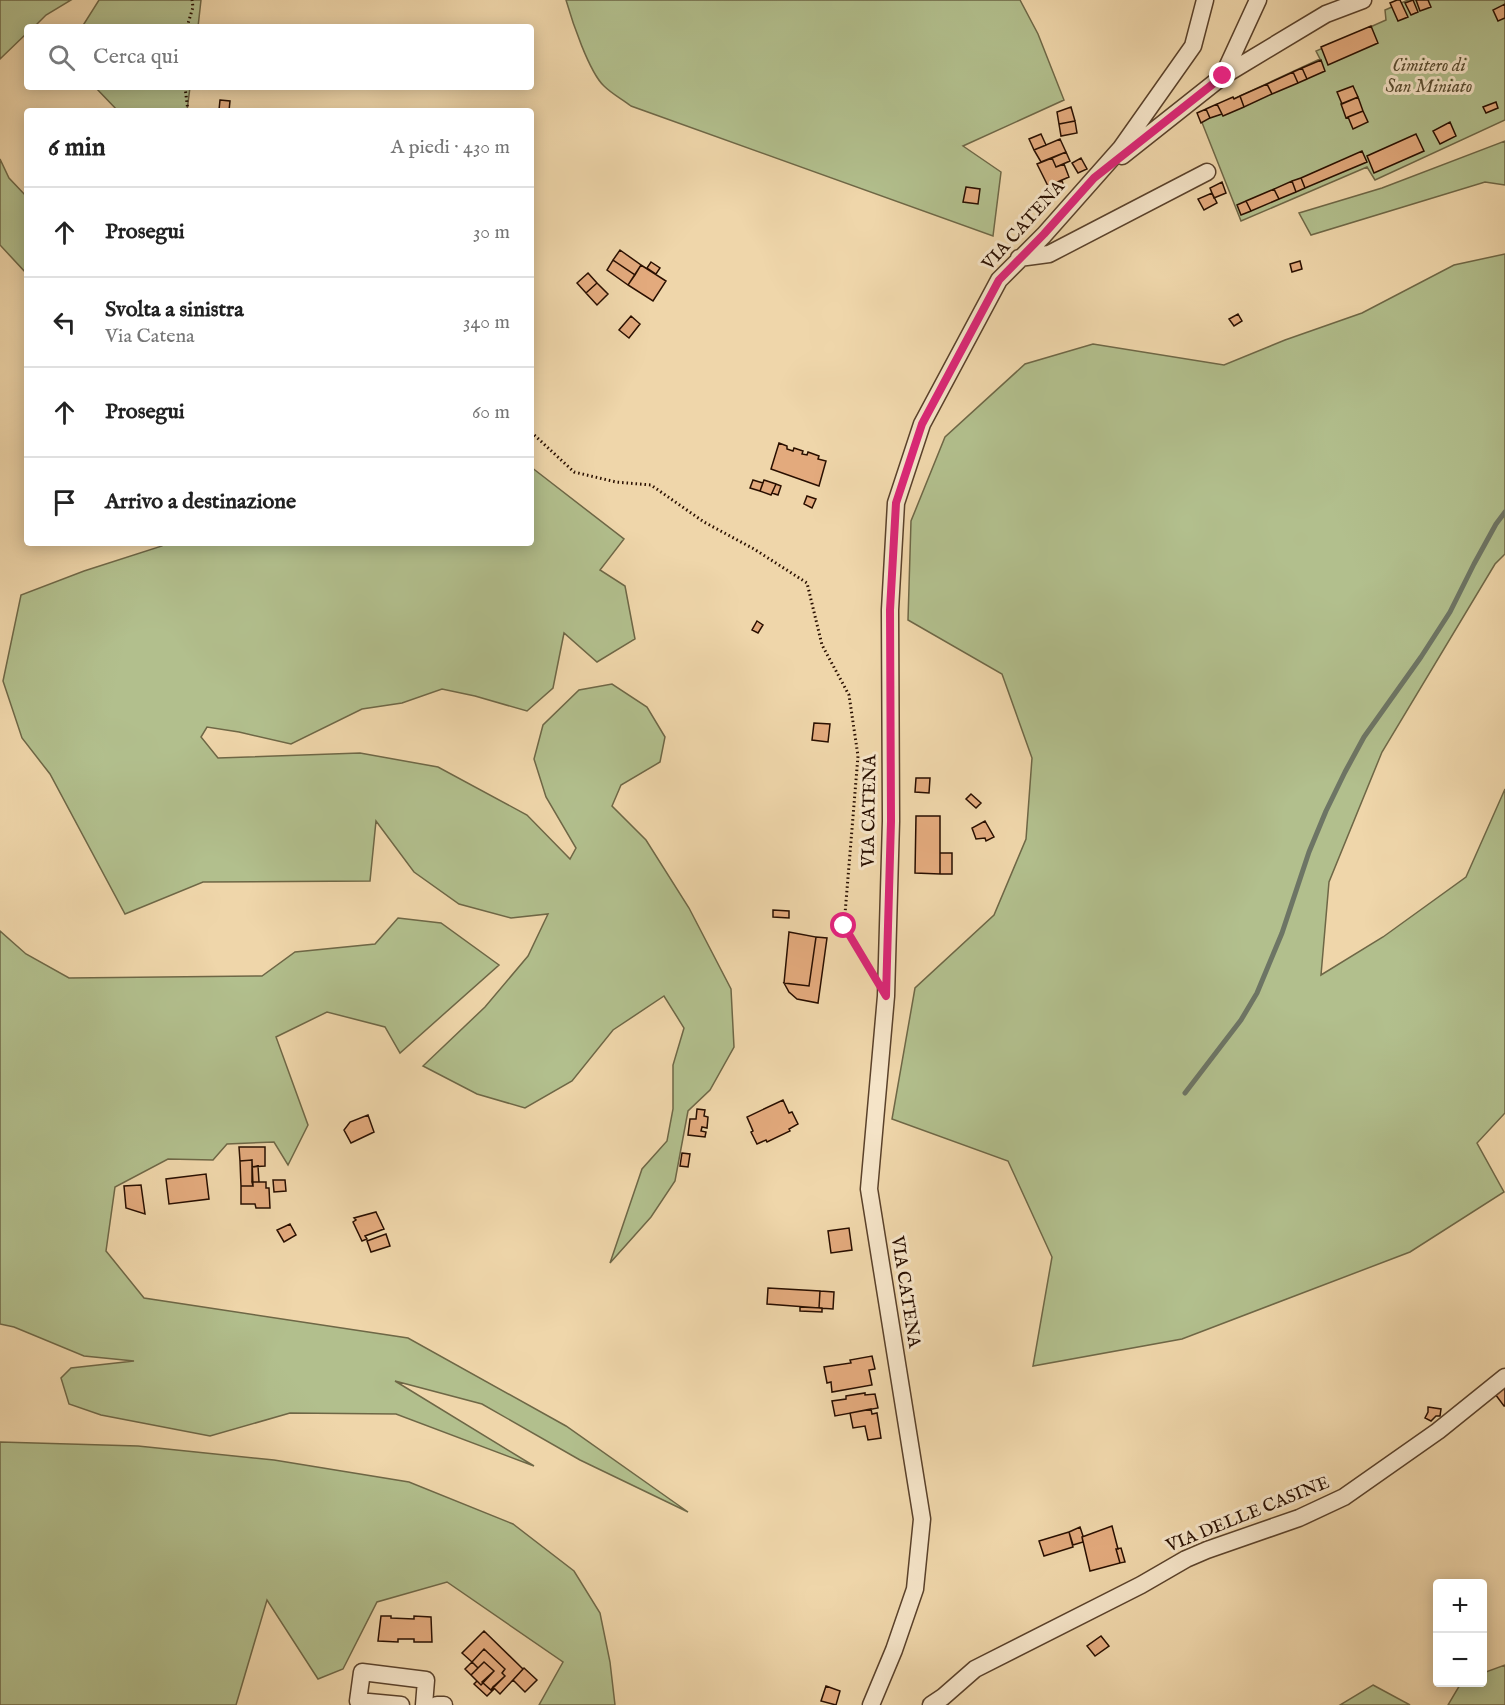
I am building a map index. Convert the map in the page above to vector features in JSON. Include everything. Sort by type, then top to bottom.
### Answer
[{"type":"street","name":"VIA CATENA","points":[[871,1705],[894,1650],[915,1589],[922,1519],[869,1189],[886,996],[891,821],[890,610],[896,503],[922,424],[999,280],[1044,234],[1121,148],[1193,46],[1205,0]]},
{"type":"street","points":[[1223,76],[1258,0]]},
{"type":"street","points":[[1094,178],[1223,76],[1326,14],[1363,0]]},
{"type":"street","points":[[1019,258],[1049,254],[1207,172]]},
{"type":"street","name":"VIA DELLE CASINE","points":[[931,1705],[975,1669],[1141,1585],[1186,1559],[1299,1518],[1344,1497],[1438,1431],[1505,1377]]},
{"type":"street","points":[[401,1705],[358,1701],[362,1672],[426,1680],[424,1705]]},
{"type":"street","points":[[437,1705],[444,1705]]},
{"type":"path","points":[[189,24],[193,7],[192,0]]},
{"type":"path","points":[[185,90],[188,108]]},
{"type":"path","points":[[534,435],[574,472],[616,482],[651,485],[704,522],[807,583],[822,645],[849,695],[858,756],[844,926],[870,970]]},
{"type":"green space","points":[[0,0],[71,0],[46,15],[37,24],[24,24],[24,36],[0,59]]},
{"type":"green space","points":[[99,0],[201,0],[198,24],[84,24]]},
{"type":"green space","points":[[566,0],[1020,0],[1038,34],[1064,100],[963,146],[1001,172],[993,236],[631,106],[607,89],[598,79],[582,46]]},
{"type":"green space","name":"Cimitero di San Miniato","points":[[1408,0],[1505,0],[1505,120],[1375,180],[1367,167],[1241,221],[1199,115],[1320,59],[1316,51],[1386,20],[1385,10]]},
{"type":"green space","points":[[98,90],[190,90],[187,108],[115,108]]},
{"type":"green space","points":[[1505,141],[1505,185],[1485,182],[1311,235],[1299,213],[1382,188]]},
{"type":"green space","points":[[0,159],[9,178],[24,194],[24,271],[0,245]]},
{"type":"green space","points":[[1505,254],[1505,554],[1495,564],[1382,752],[1329,882],[1321,975],[1383,937],[1466,877],[1505,789],[1505,1113],[1477,1143],[1504,1192],[1410,1252],[1182,1339],[1033,1366],[1052,1257],[1008,1161],[892,1119],[915,988],[994,915],[1026,839],[1032,758],[1002,674],[908,620],[911,521],[945,437],[1025,364],[1093,344],[1224,365],[1285,340],[1362,313],[1454,265]]},
{"type":"green space","points":[[534,469],[624,539],[600,570],[625,586],[635,639],[597,662],[564,633],[553,688],[527,711],[442,689],[402,703],[362,709],[291,744],[207,727],[201,737],[218,758],[360,753],[438,767],[527,815],[570,859],[576,848],[546,797],[534,759],[543,725],[579,690],[612,684],[647,707],[665,737],[660,762],[621,785],[612,806],[646,840],[689,908],[731,989],[734,1047],[710,1090],[688,1111],[675,1181],[651,1217],[610,1263],[642,1169],[667,1141],[673,1109],[673,1065],[684,1028],[664,996],[613,1030],[572,1081],[525,1108],[477,1094],[423,1066],[485,1007],[528,956],[548,914],[511,918],[459,904],[414,872],[376,821],[370,881],[203,882],[125,914],[50,774],[22,738],[3,681],[21,595],[84,571],[162,546],[534,546]]},
{"type":"green space","points":[[398,918],[441,923],[499,965],[400,1053],[385,1027],[327,1012],[276,1037],[308,1125],[288,1165],[274,1142],[227,1144],[213,1160],[168,1159],[115,1187],[106,1251],[144,1298],[408,1338],[566,1426],[688,1512],[580,1460],[482,1404],[395,1381],[534,1466],[396,1414],[290,1413],[210,1436],[101,1415],[69,1404],[61,1378],[71,1368],[134,1361],[84,1356],[14,1327],[0,1324],[0,931],[26,954],[69,978],[262,976],[295,952],[375,944]]},
{"type":"green space","points":[[0,1442],[138,1446],[274,1460],[409,1482],[513,1524],[574,1571],[600,1613],[610,1662],[615,1705],[539,1705],[563,1662],[447,1582],[377,1602],[343,1669],[318,1679],[267,1600],[236,1705],[0,1705]]},
{"type":"green space","points":[[1505,1665],[1505,1705],[1448,1705],[1459,1687],[1487,1687],[1487,1672]]},
{"type":"green space","points":[[1373,1685],[1410,1705],[1340,1705]]},
{"type":"building","points":[[1400,0],[1408,17],[1398,21],[1390,3]]},
{"type":"building","points":[[1413,0],[1418,12],[1411,15],[1405,3]]},
{"type":"building","points":[[1416,0],[1428,0],[1431,7],[1420,11]]},
{"type":"building","points":[[1505,4],[1505,18],[1498,21],[1493,10]]},
{"type":"building","points":[[1371,26],[1378,43],[1328,65],[1321,47]]},
{"type":"building","points":[[1321,60],[1325,71],[1307,79],[1302,68]]},
{"type":"building","points":[[1302,68],[1307,79],[1298,83],[1293,72]]},
{"type":"building","points":[[1293,72],[1298,83],[1272,94],[1267,84]]},
{"type":"building","points":[[1267,84],[1272,94],[1244,107],[1240,96]]},
{"type":"building","points":[[1353,86],[1358,97],[1342,104],[1337,92]]},
{"type":"building","points":[[1240,96],[1244,107],[1223,116],[1217,104]]},
{"type":"building","points":[[1358,97],[1363,111],[1346,118],[1341,104]]},
{"type":"building","points":[[220,100],[230,101],[229,108],[219,108]]},
{"type":"building","points":[[1496,102],[1498,108],[1486,113],[1483,107]]},
{"type":"building","points":[[1217,104],[1222,114],[1210,118],[1206,109]]},
{"type":"building","points":[[1071,107],[1075,121],[1059,124],[1057,112]]},
{"type":"building","points":[[1206,109],[1210,118],[1201,123],[1197,113]]},
{"type":"building","points":[[1363,111],[1368,122],[1353,129],[1348,117]]},
{"type":"building","points":[[1075,121],[1077,133],[1061,136],[1059,124]]},
{"type":"building","points":[[1450,122],[1456,136],[1440,144],[1433,131]]},
{"type":"building","points":[[1041,134],[1046,145],[1034,150],[1029,139]]},
{"type":"building","points":[[1416,134],[1424,151],[1374,173],[1367,156]]},
{"type":"building","points":[[1060,139],[1066,152],[1041,162],[1034,150]]},
{"type":"building","points":[[1362,151],[1367,162],[1305,188],[1301,178]]},
{"type":"building","points":[[1066,152],[1070,161],[1056,167],[1052,158]]},
{"type":"building","points":[[1052,158],[1056,167],[1064,164],[1069,177],[1048,186],[1037,164]]},
{"type":"building","points":[[1081,158],[1087,169],[1078,173],[1072,163]]},
{"type":"building","points":[[1301,178],[1305,188],[1296,192],[1292,181]]},
{"type":"building","points":[[1062,181],[1064,186],[1052,191],[1049,186]]},
{"type":"building","points":[[1292,181],[1296,192],[1279,199],[1274,189]]},
{"type":"building","points":[[1222,182],[1226,193],[1214,198],[1210,188]]},
{"type":"building","points":[[966,187],[980,189],[978,204],[963,202]]},
{"type":"building","points":[[1274,189],[1279,199],[1251,211],[1246,201]]},
{"type":"building","points":[[1212,193],[1217,203],[1204,210],[1198,199]]},
{"type":"building","points":[[1246,201],[1251,211],[1241,215],[1237,205]]},
{"type":"building","points":[[620,250],[641,265],[635,275],[613,260]]},
{"type":"building","points":[[613,260],[635,275],[628,285],[607,270]]},
{"type":"building","points":[[1300,261],[1302,269],[1292,272],[1290,264]]},
{"type":"building","points":[[651,262],[660,268],[656,274],[647,268]]},
{"type":"building","points":[[641,265],[666,281],[653,301],[628,285]]},
{"type":"building","points":[[588,273],[597,283],[586,293],[577,283]]},
{"type":"building","points":[[597,283],[608,294],[597,305],[586,293]]},
{"type":"building","points":[[1238,314],[1242,321],[1234,326],[1229,319]]},
{"type":"building","points":[[631,316],[640,324],[629,338],[619,330]]},
{"type":"building","points":[[779,443],[787,446],[787,449],[793,451],[794,448],[807,455],[808,452],[826,461],[819,486],[771,469]]},
{"type":"building","points":[[753,480],[763,483],[760,491],[750,488]]},
{"type":"building","points":[[764,480],[776,484],[771,495],[760,491]]},
{"type":"building","points":[[776,484],[781,486],[778,495],[772,493]]},
{"type":"building","points":[[807,496],[816,499],[812,508],[804,504]]},
{"type":"building","points":[[757,621],[763,625],[758,633],[752,630]]},
{"type":"building","points":[[814,723],[830,724],[828,742],[812,740]]},
{"type":"building","points":[[916,778],[930,778],[929,793],[915,792]]},
{"type":"building","points":[[971,794],[981,803],[976,808],[966,799]]},
{"type":"building","points":[[916,816],[940,816],[940,874],[915,873]]},
{"type":"building","points":[[985,821],[994,837],[986,841],[985,838],[976,839],[972,828]]},
{"type":"building","points":[[940,853],[952,853],[952,874],[940,874]]},
{"type":"building","points":[[773,910],[789,911],[789,918],[773,917]]},
{"type":"building","points":[[789,932],[816,937],[809,986],[784,983]]},
{"type":"building","points":[[816,937],[827,938],[818,1003],[797,999],[784,983],[809,986]]},
{"type":"building","points":[[783,1100],[789,1113],[792,1112],[798,1124],[789,1129],[790,1131],[767,1142],[766,1140],[757,1144],[747,1117]]},
{"type":"building","points":[[697,1109],[705,1110],[704,1116],[708,1117],[707,1128],[702,1127],[701,1131],[706,1132],[705,1137],[688,1135],[690,1119],[696,1119]]},
{"type":"building","points":[[368,1115],[374,1132],[351,1143],[344,1130],[350,1122]]},
{"type":"building","points":[[239,1147],[265,1147],[265,1166],[252,1167],[252,1160],[240,1161]]},
{"type":"building","points":[[682,1153],[690,1154],[688,1167],[680,1166]]},
{"type":"building","points":[[252,1160],[253,1186],[241,1186],[240,1161]]},
{"type":"building","points":[[258,1166],[259,1182],[252,1182],[252,1167]]},
{"type":"building","points":[[206,1174],[209,1199],[169,1204],[166,1179]]},
{"type":"building","points":[[273,1180],[285,1180],[286,1191],[274,1192]]},
{"type":"building","points":[[252,1182],[266,1182],[266,1188],[269,1188],[270,1208],[256,1208],[255,1204],[241,1204],[241,1186],[253,1186]]},
{"type":"building","points":[[141,1185],[145,1214],[126,1208],[124,1186]]},
{"type":"building","points":[[376,1212],[384,1229],[365,1236],[367,1239],[362,1241],[353,1222],[356,1220],[354,1218]]},
{"type":"building","points":[[290,1224],[296,1235],[284,1242],[277,1230]]},
{"type":"building","points":[[849,1228],[852,1250],[831,1253],[828,1231]]},
{"type":"building","points":[[386,1234],[390,1246],[371,1252],[367,1241]]},
{"type":"building","points":[[768,1288],[820,1291],[819,1308],[767,1304]]},
{"type":"building","points":[[820,1291],[834,1292],[833,1309],[819,1308]]},
{"type":"building","points":[[800,1307],[822,1308],[822,1312],[800,1311]]},
{"type":"building","points":[[872,1356],[875,1369],[869,1370],[872,1385],[832,1392],[831,1382],[827,1383],[824,1367],[851,1363],[850,1360]]},
{"type":"building","points":[[1505,1380],[1505,1406],[1504,1406],[1492,1390]]},
{"type":"building","points":[[865,1393],[865,1395],[875,1394],[878,1408],[835,1416],[832,1401]]},
{"type":"building","points":[[1428,1407],[1441,1409],[1440,1416],[1436,1416],[1431,1421],[1425,1418]]},
{"type":"building","points":[[871,1409],[872,1414],[877,1413],[881,1438],[868,1440],[865,1426],[853,1428],[850,1413]]},
{"type":"building","points":[[1112,1526],[1120,1563],[1090,1571],[1082,1537]]},
{"type":"building","points":[[1080,1527],[1083,1542],[1073,1545],[1069,1532]]},
{"type":"building","points":[[1069,1532],[1073,1547],[1044,1556],[1039,1541]]},
{"type":"building","points":[[1121,1548],[1125,1562],[1120,1563],[1116,1549]]},
{"type":"building","points":[[381,1616],[414,1619],[414,1616],[431,1617],[432,1642],[414,1642],[414,1639],[398,1639],[398,1642],[378,1641]]},
{"type":"building","points":[[484,1631],[523,1669],[500,1694],[493,1687],[505,1676],[502,1673],[505,1669],[484,1649],[472,1662],[462,1653]]},
{"type":"building","points":[[1101,1636],[1109,1646],[1095,1656],[1087,1646]]},
{"type":"building","points":[[484,1649],[505,1669],[502,1673],[505,1676],[491,1690],[482,1682],[494,1671],[484,1662],[478,1668],[472,1662]]},
{"type":"building","points":[[472,1662],[478,1668],[471,1675],[465,1669]]},
{"type":"building","points":[[484,1662],[494,1671],[481,1685],[471,1675]]},
{"type":"building","points":[[524,1668],[537,1680],[525,1692],[513,1680]]},
{"type":"building","points":[[477,1681],[491,1690],[493,1687],[494,1689],[487,1696],[474,1684]]},
{"type":"building","points":[[826,1686],[840,1691],[836,1705],[821,1701]]},
{"type":"waterway","points":[[1185,1093],[1241,1020],[1257,993],[1282,933],[1309,852],[1326,811],[1364,737],[1450,612],[1474,564],[1505,512]]},
{"type":"route","points":[[844,926],[886,996],[891,821],[890,610],[896,503],[922,424],[999,280],[1094,178],[1223,76]]}]
